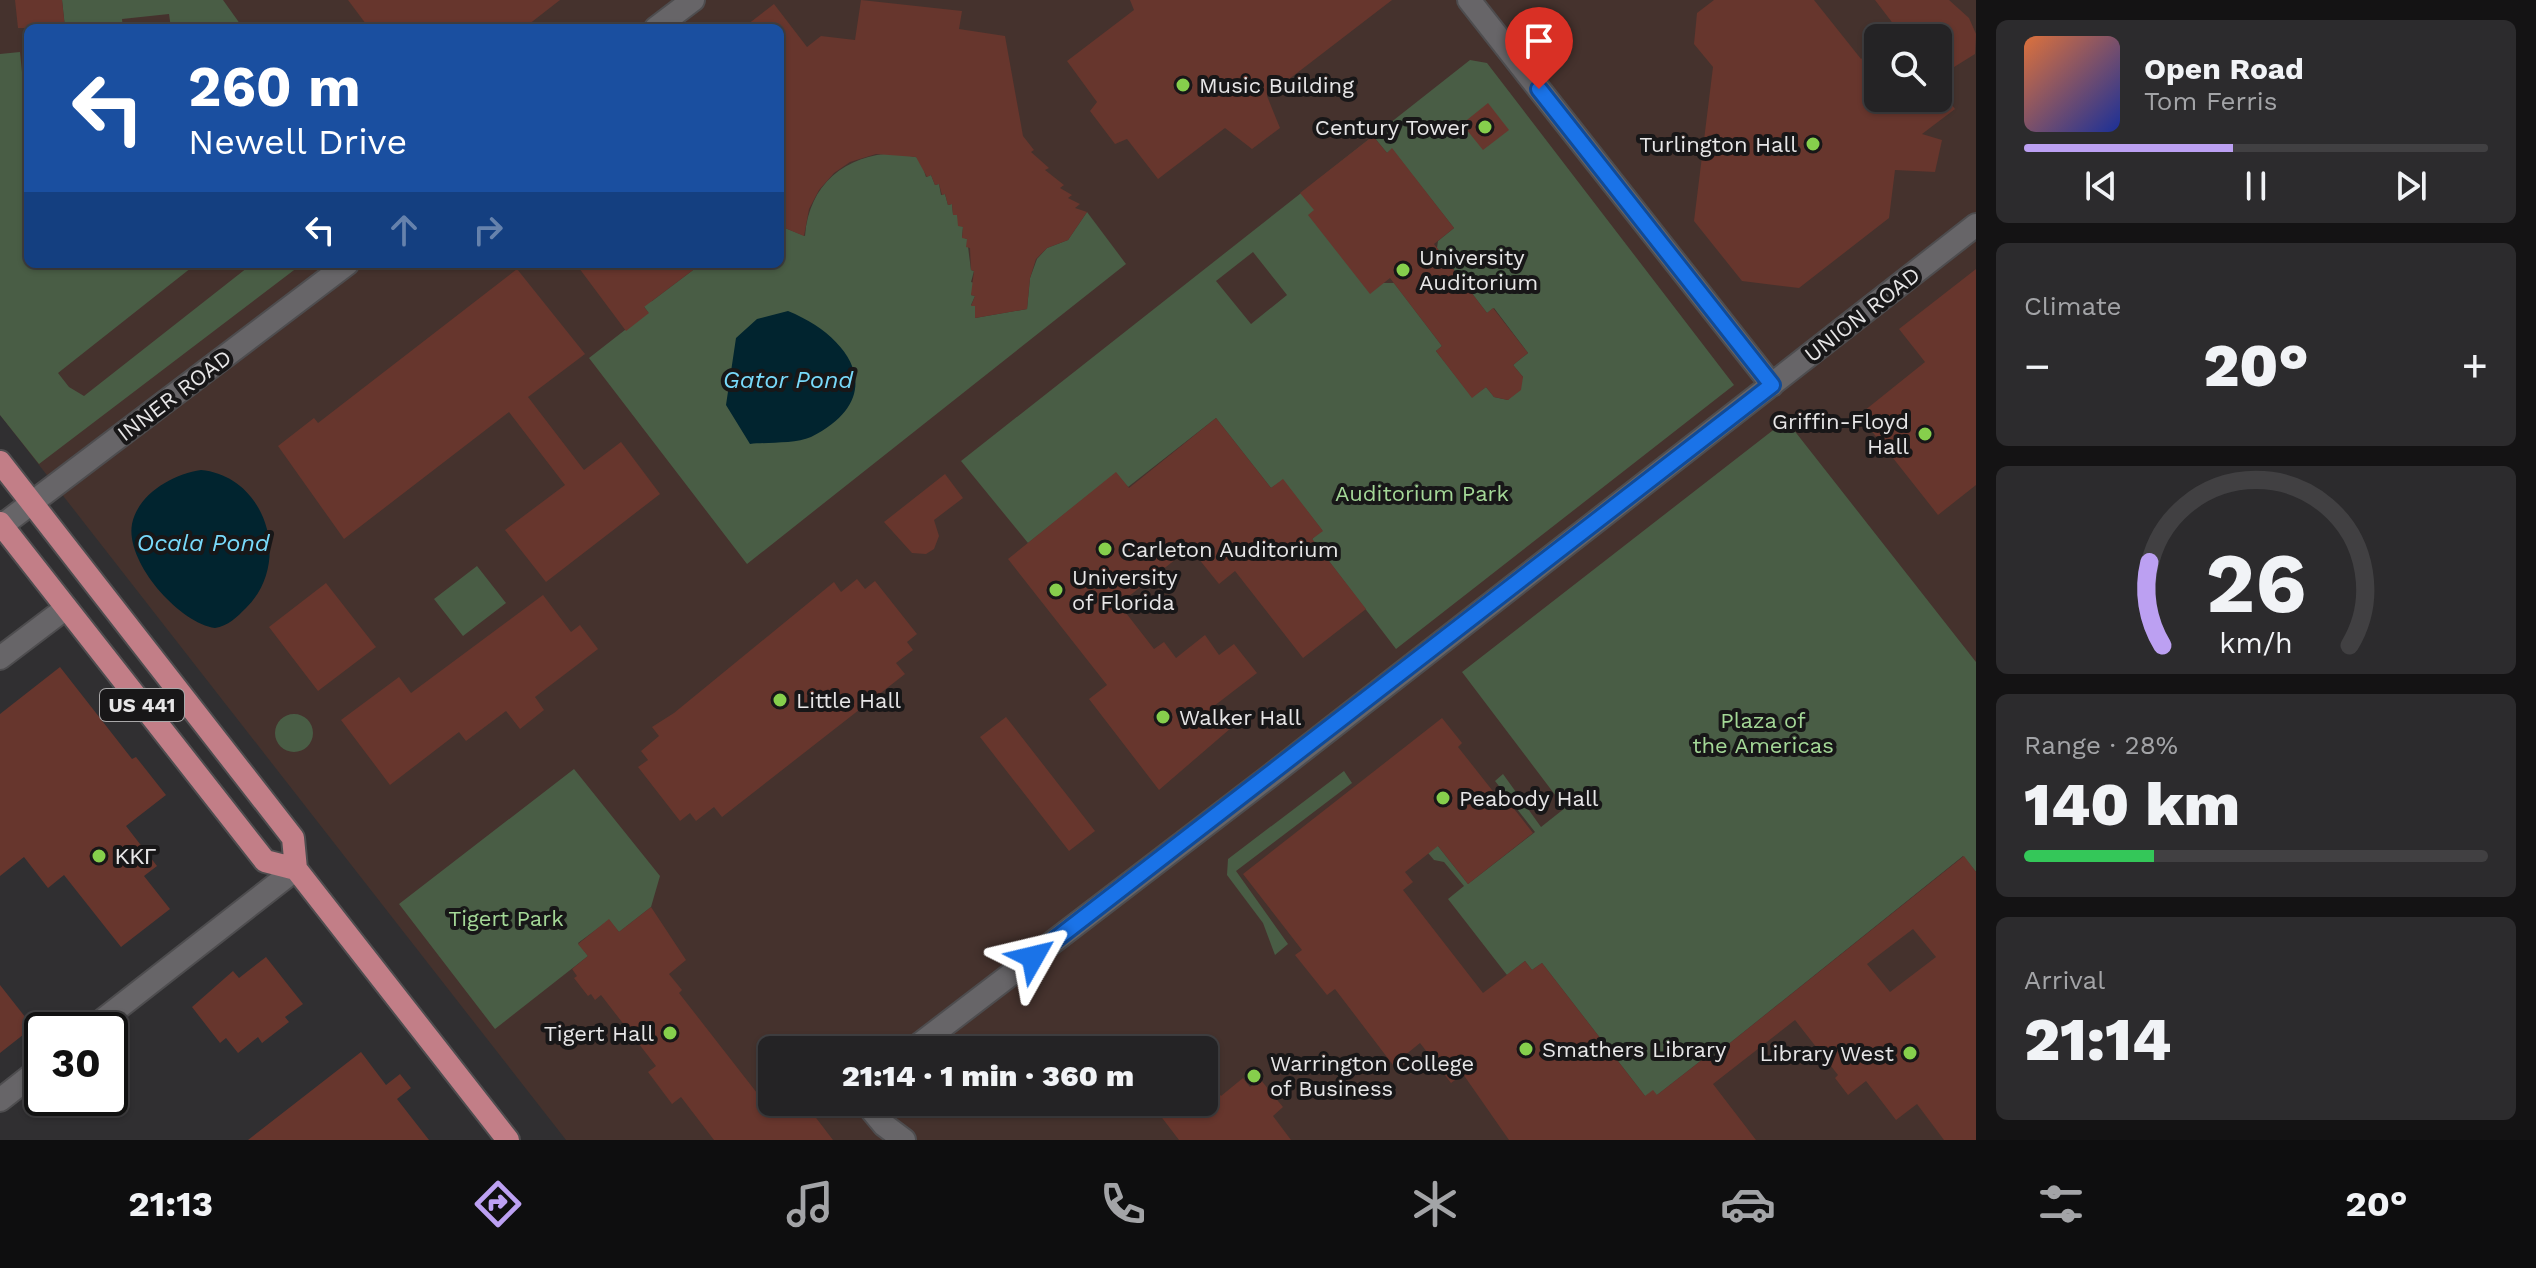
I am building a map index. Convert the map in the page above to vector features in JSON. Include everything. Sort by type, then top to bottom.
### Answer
[{"type":"main road","name":"US 441","points":[[0,462],[293,838],[296,869],[508,1140]]},
{"type":"main road","name":"US 441","points":[[1,525],[265,861],[296,869]]},
{"type":"street","points":[[661,24],[693,0]]},
{"type":"street","points":[[1469,0],[1772,385]]},
{"type":"street","name":"UNION ROAD","points":[[930,1036],[1976,225]]},
{"type":"street","name":"INNER ROAD","points":[[1,525],[342,268]]},
{"type":"street","points":[[0,658],[66,608]]},
{"type":"street","points":[[113,1012],[296,869]]},
{"type":"street","points":[[0,1100],[24,1081]]},
{"type":"street","points":[[874,1116],[886,1133],[904,1140]]},
{"type":"shaded area","name":"University of Florida","points":[[0,0],[1976,0],[1976,1140],[566,1140],[0,415]]},
{"type":"green space","points":[[62,0],[223,0],[240,24],[170,24],[169,14],[122,19],[123,24],[65,24]]},
{"type":"green space","points":[[20,52],[24,72],[24,268],[191,268],[58,373],[69,387],[84,396],[247,268],[297,268],[39,464],[0,415],[0,54]]},
{"type":"green space","name":"Auditorium Park","points":[[1470,60],[1487,63],[1734,385],[1396,649],[1312,539],[1322,530],[1283,480],[1271,488],[1216,418],[1128,487],[1116,473],[1028,543],[961,461],[1301,193],[1383,283],[1394,283],[1442,346],[1436,351],[1472,397],[1486,387],[1494,397],[1508,400],[1523,377],[1513,365],[1528,353],[1494,308],[1487,313],[1437,248],[1438,241],[1454,228],[1392,149],[1387,153],[1373,136]],"holes":[[[1253,252],[1287,295],[1251,324],[1216,281]]]},
{"type":"green space","points":[[895,153],[920,158],[926,177],[931,175],[935,185],[939,184],[941,195],[945,194],[948,205],[952,204],[953,214],[957,215],[963,227],[962,237],[967,239],[971,270],[974,271],[971,282],[975,283],[971,295],[975,296],[971,305],[975,306],[975,318],[1027,309],[1030,278],[1037,259],[1047,248],[1068,240],[1087,212],[1126,264],[747,564],[589,358],[648,312],[642,304],[652,301],[696,268],[784,268],[784,228],[805,236],[808,218],[822,187],[846,166],[877,155]]},
{"type":"green space","name":"Plaza of the Americas","points":[[1786,420],[1976,662],[1976,872],[1963,856],[1710,1059],[1707,1056],[1657,1095],[1645,1096],[1542,963],[1532,970],[1525,961],[1507,975],[1448,899],[1464,886],[1444,862],[1434,860],[1424,848],[1434,841],[1468,884],[1535,832],[1495,781],[1503,774],[1541,827],[1565,808],[1462,672]]},
{"type":"green space","points":[[477,566],[506,603],[463,636],[434,599]]},
{"type":"green space","points":[[294,714],[307,720],[313,733],[307,746],[294,752],[281,746],[275,733],[281,720]]},
{"type":"green space","name":"Tigert Park","points":[[574,769],[660,876],[651,907],[619,932],[609,920],[578,943],[588,956],[495,1029],[399,904]]},
{"type":"green space","points":[[1344,771],[1352,783],[1236,871],[1288,944],[1275,955],[1263,923],[1227,875],[1228,859]]},
{"type":"water","name":"Gator Pond","points":[[788,311],[811,322],[830,336],[844,352],[853,369],[855,386],[850,404],[835,421],[811,437],[789,442],[750,444],[726,405],[736,338],[757,319]]},
{"type":"water","name":"Ocala Pond","points":[[201,470],[224,476],[242,488],[256,504],[266,524],[270,546],[268,568],[260,589],[236,618],[215,628],[186,615],[157,588],[137,556],[132,539],[136,513],[149,495],[168,481]]},
{"type":"building","points":[[15,0],[62,0],[65,24],[24,24],[24,28],[18,28]]},
{"type":"building","points":[[348,0],[560,0],[529,24],[366,24]]},
{"type":"building","points":[[861,0],[962,11],[959,29],[1005,36],[1023,136],[1034,150],[1031,152],[1049,168],[1045,170],[1064,185],[1060,188],[1072,195],[1068,198],[1080,204],[1075,208],[1087,212],[1068,240],[1047,248],[1036,259],[1030,278],[1027,309],[975,318],[975,306],[971,306],[975,296],[971,295],[974,271],[971,270],[967,239],[962,238],[963,227],[958,226],[957,215],[953,215],[952,204],[948,205],[939,184],[935,185],[931,175],[927,177],[916,157],[876,154],[850,162],[834,173],[819,190],[809,209],[804,236],[784,228],[784,24],[748,24],[774,4],[807,47],[821,36],[855,40]]},
{"type":"building","name":"Music Building","points":[[1130,0],[1392,0],[1267,96],[1280,128],[1252,149],[1225,128],[1158,179],[1127,139],[1115,144],[1090,111],[1097,102],[1067,61],[1134,10]]},
{"type":"building","name":"Turlington Hall","points":[[1714,0],[1814,0],[1861,59],[1864,57],[1864,112],[1951,112],[1922,134],[1942,140],[1935,172],[1895,170],[1889,218],[1799,288],[1742,281],[1694,221],[1713,67],[1694,44],[1697,13]]},
{"type":"building","points":[[1875,0],[1949,0],[1969,18],[1976,34],[1975,54],[1952,68],[1952,24],[1893,24]]},
{"type":"building","name":"Century Tower","points":[[1488,103],[1509,130],[1483,150],[1462,124]]},
{"type":"building","name":"University Auditorium","points":[[1373,136],[1387,153],[1392,148],[1454,228],[1434,244],[1487,313],[1493,308],[1528,353],[1513,365],[1523,377],[1521,390],[1508,400],[1494,397],[1486,387],[1472,398],[1436,351],[1442,346],[1390,278],[1370,294],[1308,215],[1314,210],[1300,193]]},
{"type":"building","points":[[579,268],[696,268],[644,307],[649,313],[626,331]]},
{"type":"building","points":[[517,269],[585,354],[528,397],[584,470],[621,442],[660,494],[546,582],[505,530],[565,485],[509,412],[344,539],[278,446],[314,418],[318,423]]},
{"type":"building","name":"Griffin-Floyd Hall","points":[[1976,269],[1976,485],[1938,515],[1859,415],[1925,362],[1899,329]]},
{"type":"building","points":[[1216,418],[1271,488],[1283,479],[1323,531],[1312,539],[1366,609],[1303,658],[1235,571],[1219,584],[1190,548],[1119,604],[1154,649],[1164,642],[1176,658],[1205,635],[1219,655],[1234,644],[1257,673],[1214,706],[1231,728],[1159,790],[1089,699],[1107,685],[1008,559],[1116,472],[1129,488]]},
{"type":"building","points":[[945,474],[963,498],[934,520],[939,536],[934,549],[926,554],[912,553],[884,522]]},
{"type":"building","name":"Little Hall","points":[[857,579],[865,589],[875,581],[917,634],[907,642],[913,650],[896,663],[905,674],[722,817],[714,807],[696,821],[690,813],[680,821],[638,767],[648,760],[641,751],[659,736],[652,727],[674,713],[834,582],[841,592]]},
{"type":"building","points":[[326,583],[376,647],[318,691],[269,627]]},
{"type":"building","points":[[543,595],[571,632],[580,625],[598,649],[535,697],[544,710],[520,729],[506,711],[466,741],[459,732],[390,785],[341,720],[399,677],[411,693]]},
{"type":"building","points":[[60,667],[132,759],[136,757],[166,795],[126,826],[157,866],[144,876],[170,909],[121,947],[64,875],[48,888],[24,857],[0,876],[0,714]]},
{"type":"building","points":[[1006,717],[1095,831],[1069,851],[980,737]]},
{"type":"building","points":[[1442,718],[1462,743],[1458,747],[1507,809],[1511,805],[1533,833],[1468,884],[1438,846],[1405,872],[1413,882],[1403,890],[1483,993],[1525,961],[1532,970],[1542,963],[1645,1096],[1653,1090],[1657,1095],[1707,1056],[1710,1059],[1964,856],[1976,872],[1976,1140],[1944,1140],[1917,1104],[1896,1120],[1866,1081],[1848,1095],[1835,1078],[1838,1075],[1795,1020],[1713,1084],[1756,1140],[1509,1140],[1463,1074],[1451,1083],[1420,1043],[1393,1065],[1335,989],[1327,995],[1295,955],[1302,950],[1243,874]],"holes":[[[1913,929],[1936,957],[1890,992],[1867,964]]]},
{"type":"building","name":"Tigert Hall","points":[[651,907],[686,960],[669,974],[682,990],[679,993],[758,1092],[758,1116],[815,1116],[833,1140],[714,1140],[681,1097],[672,1104],[648,1072],[656,1066],[601,995],[595,1000],[591,994],[588,996],[574,978],[577,976],[572,969],[588,956],[578,944],[609,919],[619,932]]},
{"type":"building","points":[[266,957],[303,1004],[285,1017],[289,1022],[262,1043],[258,1037],[238,1053],[226,1038],[220,1043],[192,1007],[233,971],[239,978]]},
{"type":"building","points":[[0,985],[24,1016],[24,1034],[0,1053]]},
{"type":"building","points":[[361,1052],[386,1085],[400,1074],[411,1088],[397,1099],[429,1140],[248,1140]]},
{"type":"building","points":[[1243,1078],[1250,1087],[1260,1079],[1283,1107],[1273,1116],[1291,1140],[1179,1140],[1161,1116],[1218,1116],[1218,1092],[1221,1096]]},
{"type":"place","name":"Music Building","points":[[1183,85]]},
{"type":"place","name":"Century Tower","points":[[1485,127]]},
{"type":"place","name":"Turlington Hall","points":[[1813,144]]},
{"type":"place","name":"University Auditorium","points":[[1403,270]]},
{"type":"place","name":"Griffin-Floyd Hall","points":[[1925,434]]},
{"type":"place","name":"Carleton Auditorium","points":[[1105,549]]},
{"type":"place","name":"University of Florida","points":[[1056,590]]},
{"type":"place","name":"Little Hall","points":[[780,700]]},
{"type":"place","name":"Walker Hall","points":[[1163,717]]},
{"type":"place","name":"Peabody Hall","points":[[1443,798]]},
{"type":"place","name":"ΚΚΓ","points":[[99,856]]},
{"type":"place","name":"Tigert Hall","points":[[670,1033]]},
{"type":"place","name":"Smathers Library","points":[[1526,1049]]},
{"type":"place","name":"Library West","points":[[1910,1053]]},
{"type":"place","name":"Warrington College of Business","points":[[1254,1076]]},
{"type":"route","points":[[1033,957],[1772,385],[1539,89]]}]
